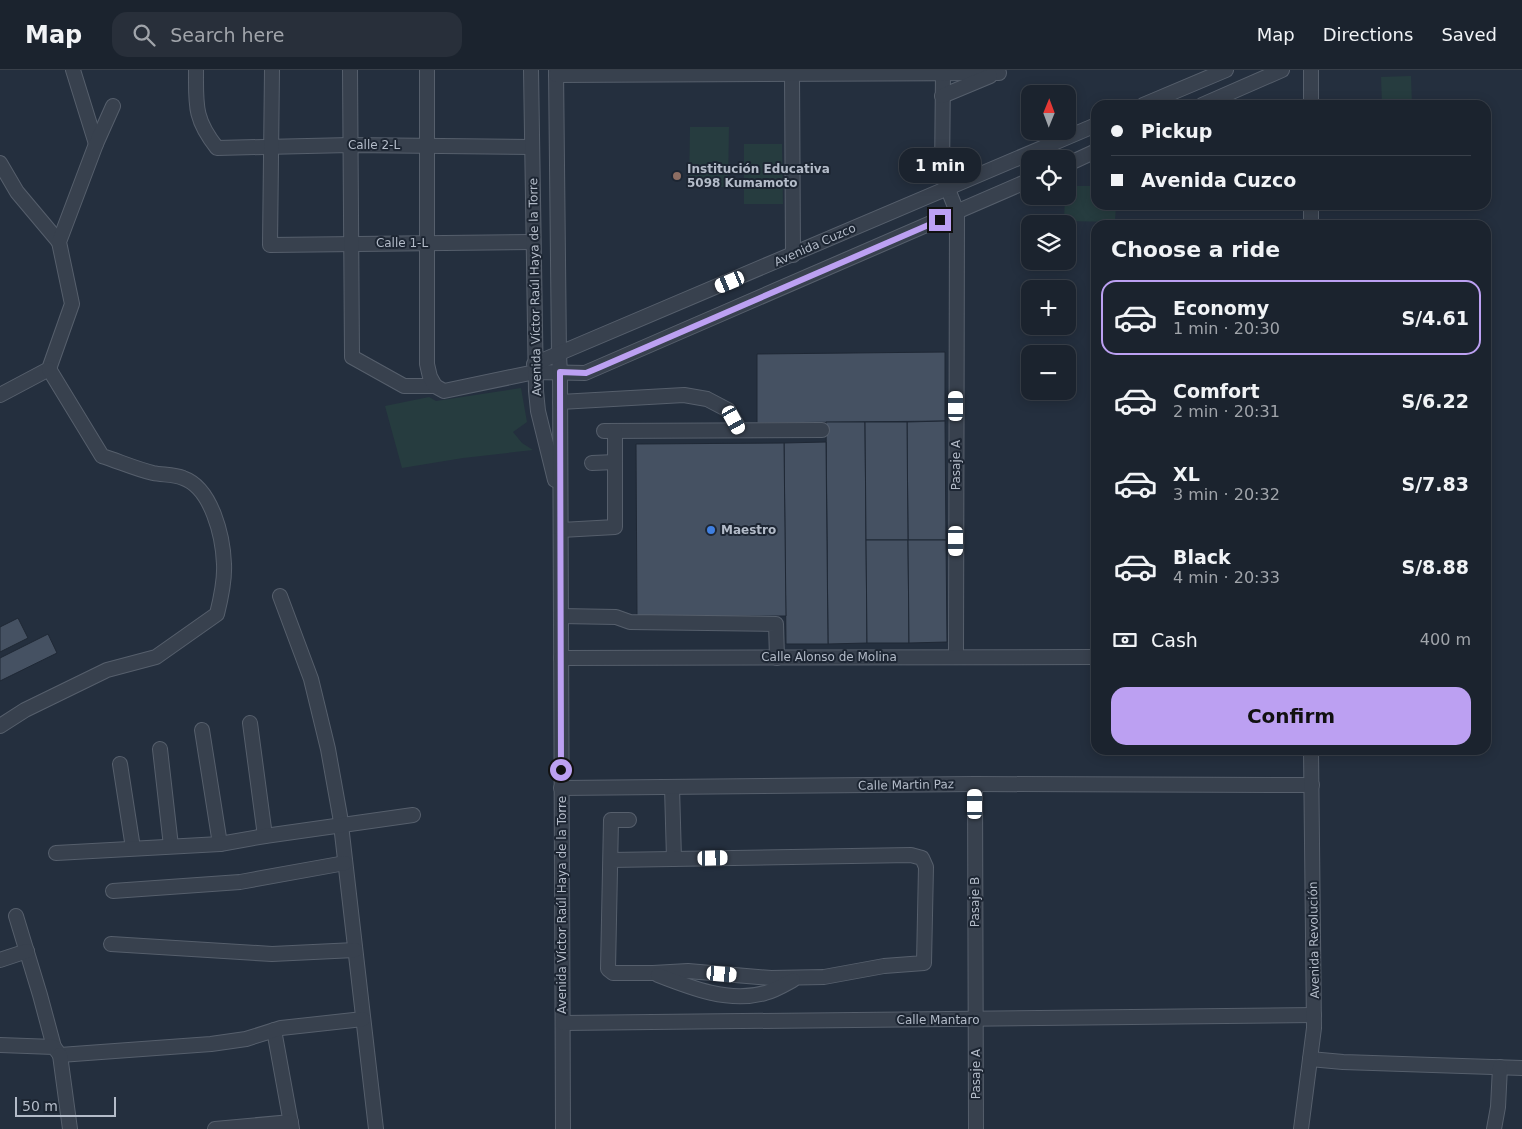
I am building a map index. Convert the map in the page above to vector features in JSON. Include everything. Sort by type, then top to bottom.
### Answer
[{"type":"street","points":[[73,70],[96,144]]},
{"type":"street","name":"Calle 2-L","points":[[196,70],[196,109],[204,133],[217,148],[350,145],[532,146]]},
{"type":"street","points":[[272,70],[272,147]]},
{"type":"street","points":[[350,70],[352,357],[404,386],[435,386],[444,391],[535,368],[560,372],[586,373],[1021,184]]},
{"type":"street","points":[[427,70],[427,364],[430,377],[435,386]]},
{"type":"street","name":"Avenida Víctor Raúl Haya de la Torre","points":[[531,70],[535,368],[538,411],[560,500]]},
{"type":"street","points":[[1155,100],[1226,70]]},
{"type":"street","points":[[1213,100],[1282,70]]},
{"type":"street","points":[[1311,70],[1311,100]]},
{"type":"street","points":[[556,73],[792,74],[1002,71]]},
{"type":"street","points":[[942,96],[1002,71]]},
{"type":"street","name":"Avenida Víctor Raúl Haya de la Torre","points":[[556,73],[560,372],[563,1129]]},
{"type":"street","points":[[943,73],[942,174],[957,212]]},
{"type":"street","points":[[792,74],[793,255]]},
{"type":"street","points":[[59,242],[96,144],[113,106]]},
{"type":"street","name":"Avenida Cuzco","points":[[535,368],[559,355],[1091,127]]},
{"type":"street","name":"Calle 1-L","points":[[272,147],[270,245],[533,242]]},
{"type":"street","points":[[1076,160],[1091,153]]},
{"type":"street","points":[[0,163],[17,192],[59,242],[72,304],[49,369],[0,394]]},
{"type":"street","name":"Pasaje A","points":[[956,657],[957,212]]},
{"type":"street","points":[[0,726],[25,710],[107,670],[156,656],[217,614],[223,592],[224,564],[216,520],[207,499],[197,486],[183,478],[152,472],[102,456],[49,369]]},
{"type":"street","points":[[560,402],[684,395],[707,399],[728,410],[740,430]]},
{"type":"street","points":[[561,530],[616,527],[615,462],[609,431],[822,430]]},
{"type":"street","points":[[592,463],[615,462]]},
{"type":"street","points":[[280,596],[311,679],[328,750],[341,826],[376,1129]]},
{"type":"street","points":[[561,616],[616,617],[630,622],[776,624],[777,658]]},
{"type":"street","name":"Calle Alonso de Molina","points":[[561,658],[1091,657]]},
{"type":"street","points":[[250,723],[265,836]]},
{"type":"street","points":[[202,730],[220,844]]},
{"type":"street","points":[[160,749],[171,846]]},
{"type":"street","name":"Avenida Revolución","points":[[1301,1129],[1314,1015],[1311,755]]},
{"type":"street","points":[[120,764],[133,848]]},
{"type":"street","name":"Calle Martin Paz","points":[[561,788],[975,784],[1312,785]]},
{"type":"street","name":"Pasaje B","points":[[975,784],[976,1019]]},
{"type":"street","points":[[672,787],[674,859]]},
{"type":"street","points":[[56,853],[220,844],[414,815]]},
{"type":"street","points":[[610,860],[911,855],[922,858],[926,867],[924,963],[884,966],[824,977],[798,978],[771,978],[688,971],[613,973],[608,969],[610,860],[611,820],[629,820]]},
{"type":"street","points":[[114,891],[240,882],[345,863]]},
{"type":"street","points":[[16,916],[57,1051],[70,1129]]},
{"type":"street","points":[[112,944],[272,954],[355,950]]},
{"type":"street","points":[[0,960],[27,951]]},
{"type":"street","points":[[653,973],[694,989],[748,996],[766,993],[798,978]]},
{"type":"street","name":"Calle Mantaro","points":[[562,1022],[1314,1015]]},
{"type":"street","points":[[0,1045],[57,1051],[211,1044],[246,1039],[274,1030],[363,1019]]},
{"type":"street","name":"Pasaje A","points":[[976,1019],[976,1129]]},
{"type":"street","points":[[216,1129],[292,1126],[274,1030]]},
{"type":"street","points":[[1310,1058],[1343,1062],[1522,1068]]},
{"type":"street","points":[[1494,1129],[1498,1107],[1500,1067]]},
{"type":"green space","points":[[1411,76],[1412,100],[1382,100],[1381,77]]},
{"type":"green space","points":[[690,127],[729,127],[728,187],[689,187]]},
{"type":"green space","points":[[744,144],[782,144],[783,204],[744,204]]},
{"type":"green space","points":[[1076,186],[1091,186],[1091,210],[1116,210],[1115,220],[1076,221],[1076,215],[1064,215],[1065,205],[1076,205]]},
{"type":"green space","points":[[521,388],[527,422],[513,432],[522,443],[533,450],[463,458],[402,468],[385,406],[429,397],[436,401]]},
{"type":"building","points":[[945,352],[945,421],[757,423],[757,354]]},
{"type":"building","points":[[945,421],[946,540],[908,540],[907,422]]},
{"type":"building","points":[[826,422],[865,422],[867,643],[828,644]]},
{"type":"building","points":[[865,422],[907,422],[908,540],[866,540]]},
{"type":"building","points":[[826,442],[828,644],[786,644],[784,443]]},
{"type":"building","name":"Maestro","points":[[784,443],[786,616],[637,617],[636,444]]},
{"type":"building","points":[[866,540],[908,540],[909,643],[867,643]]},
{"type":"building","points":[[908,540],[946,540],[947,642],[909,643]]},
{"type":"building","points":[[18,618],[28,638],[0,652],[0,627]]},
{"type":"building","points":[[48,634],[57,653],[0,681],[0,658]]},
{"type":"place","name":"Institución Educativa 5098 Kumamoto","points":[[677,176]]},
{"type":"place","name":"Maestro","points":[[711,530]]},
{"type":"route","points":[[561,770],[560,372],[586,373],[940,220]]}]
